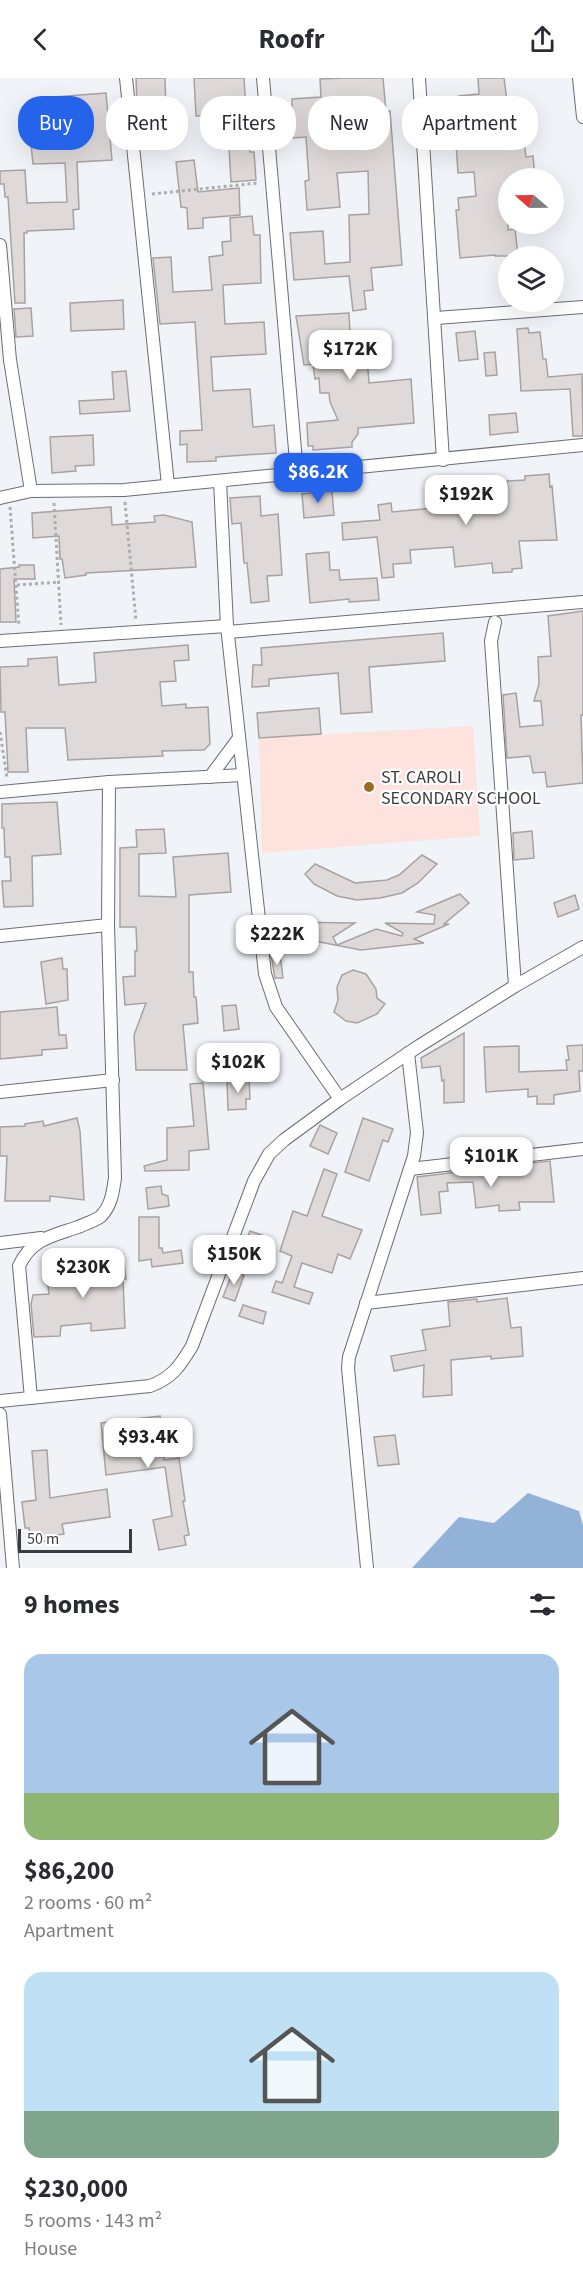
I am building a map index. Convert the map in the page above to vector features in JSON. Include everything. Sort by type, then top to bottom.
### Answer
[{"type":"street","points":[[126,78],[168,485]]},
{"type":"street","points":[[263,78],[297,473]]},
{"type":"street","points":[[419,78],[436,318],[443,460]]},
{"type":"street","points":[[579,78],[583,117]]},
{"type":"street","points":[[0,245],[5,360],[31,491]]},
{"type":"street","points":[[436,318],[583,307]]},
{"type":"street","points":[[5,497],[31,491],[124,490],[583,445]]},
{"type":"street","points":[[220,481],[228,629],[265,974],[276,1007],[340,1099]]},
{"type":"street","points":[[0,641],[228,629],[583,602]]},
{"type":"street","points":[[495,622],[491,641],[515,986]]},
{"type":"street","points":[[210,777],[239,738]]},
{"type":"street","points":[[4,792],[109,782],[243,775]]},
{"type":"street","points":[[31,1398],[19,1266],[24,1255],[33,1245],[99,1218],[107,1208],[115,1178],[108,925],[109,782]]},
{"type":"street","points":[[0,936],[108,925]]},
{"type":"street","points":[[0,1401],[150,1386],[165,1381],[180,1366],[192,1346],[261,1167],[269,1154],[284,1140],[340,1099],[408,1053],[515,986],[583,947]]},
{"type":"street","points":[[367,1568],[348,1368],[349,1357],[410,1169],[417,1133],[408,1053]]},
{"type":"street","points":[[0,1092],[113,1080]]},
{"type":"street","points":[[410,1169],[583,1149]]},
{"type":"street","points":[[0,1243],[47,1238]]},
{"type":"street","points":[[366,1304],[583,1278]]},
{"type":"street","points":[[0,1414],[5,1538],[13,1568]]},
{"type":"path","points":[[138,195],[272,182]]},
{"type":"path","points":[[124,490],[137,632]]},
{"type":"path","points":[[53,491],[62,636]]},
{"type":"path","points":[[5,497],[17,585],[20,640]]},
{"type":"path","points":[[17,585],[60,582]]},
{"type":"path","points":[[0,732],[4,792]]},
{"type":"shaded area","name":"ST. CAROLI SECONDARY SCHOOL","points":[[473,726],[480,836],[262,853],[259,738]]},
{"type":"water","points":[[528,1493],[579,1511],[583,1525],[583,1568],[412,1568],[459,1517],[494,1523]]},
{"type":"building","points":[[136,78],[165,78],[166,96],[137,96]]},
{"type":"building","points":[[194,78],[244,78],[245,96],[200,96],[200,116],[196,116]]},
{"type":"building","points":[[383,78],[385,96],[321,96],[320,79]]},
{"type":"building","points":[[478,78],[504,78],[506,96],[459,96],[479,94]]},
{"type":"building","points":[[106,93],[106,150],[111,150],[112,160],[77,162],[79,209],[73,210],[74,229],[24,233],[25,303],[15,303],[8,197],[5,197],[4,184],[0,184],[0,171],[25,170],[27,203],[67,202],[65,163],[33,164],[32,150],[94,150],[94,96],[68,96]]},
{"type":"building","points":[[308,98],[308,150],[390,150],[390,111],[402,265],[371,268],[373,290],[364,291],[366,309],[353,311],[349,276],[294,280],[290,233],[323,231],[325,264],[350,262],[349,215],[369,214],[368,171],[337,173],[340,207],[307,210],[305,181],[309,180],[306,137],[296,138],[296,99]]},
{"type":"building","points":[[229,150],[254,152],[256,180],[231,182]]},
{"type":"building","points":[[456,150],[525,150],[526,157],[533,156],[534,168],[498,168],[498,234],[516,234],[517,246],[498,246],[498,256],[460,258],[456,210],[459,210],[458,198],[476,196],[474,172],[458,173]]},
{"type":"building","points":[[194,160],[198,192],[239,188],[240,215],[203,218],[203,228],[188,229],[187,208],[181,207],[176,162]]},
{"type":"building","points":[[252,216],[254,235],[260,235],[261,283],[223,285],[225,324],[264,322],[266,354],[211,357],[213,391],[250,389],[253,427],[274,425],[276,453],[216,457],[216,461],[187,462],[187,444],[180,445],[180,431],[202,430],[195,322],[160,324],[153,258],[171,257],[173,292],[212,290],[209,257],[223,255],[222,242],[231,241],[230,218]]},
{"type":"building","points":[[123,300],[124,329],[71,331],[70,303]]},
{"type":"building","points":[[31,308],[33,336],[16,337],[14,309]]},
{"type":"building","points":[[349,313],[350,335],[384,332],[385,356],[367,357],[369,383],[411,379],[414,423],[358,428],[358,434],[352,442],[352,447],[313,450],[313,446],[308,446],[307,423],[338,420],[330,402],[329,393],[320,393],[319,378],[315,379],[313,364],[304,365],[296,316]]},
{"type":"building","points":[[528,328],[529,333],[540,332],[548,377],[582,374],[583,436],[573,436],[570,389],[521,391],[517,329]]},
{"type":"building","points":[[475,331],[478,359],[459,361],[456,333]]},
{"type":"building","points":[[495,352],[497,375],[486,376],[484,353]]},
{"type":"building","points":[[126,371],[130,411],[80,414],[79,401],[114,399],[112,372]]},
{"type":"building","points":[[516,413],[518,432],[490,435],[489,415]]},
{"type":"building","points":[[93,435],[94,465],[75,466],[76,471],[52,473],[50,437]]},
{"type":"building","points":[[549,474],[557,540],[519,541],[522,568],[512,569],[512,572],[493,573],[492,563],[455,567],[453,547],[410,550],[411,563],[393,564],[394,577],[382,578],[377,537],[343,540],[342,523],[380,520],[378,505],[391,503],[392,512],[434,508],[433,498],[507,489],[507,481],[525,480],[525,476]]},
{"type":"building","points":[[332,491],[334,515],[304,518],[302,494]]},
{"type":"building","points":[[260,496],[261,516],[278,514],[282,575],[267,576],[269,601],[251,603],[247,563],[244,563],[241,523],[232,524],[230,498]]},
{"type":"building","points":[[111,507],[112,525],[155,522],[154,516],[164,515],[192,522],[196,567],[86,573],[86,575],[65,578],[62,559],[60,559],[59,536],[33,538],[32,513]]},
{"type":"building","points":[[329,552],[330,570],[339,570],[340,580],[377,578],[379,600],[349,602],[349,599],[310,603],[306,554]]},
{"type":"building","points":[[19,565],[34,565],[35,579],[14,579],[16,622],[0,622],[0,569],[19,567]]},
{"type":"building","points":[[583,611],[583,715],[581,715],[583,783],[547,787],[545,772],[533,773],[530,756],[507,758],[503,695],[516,693],[520,727],[543,725],[541,701],[534,701],[539,684],[538,657],[551,656],[548,616]]},
{"type":"building","points":[[443,633],[445,661],[369,667],[372,712],[341,714],[338,673],[269,679],[269,686],[252,687],[253,665],[262,665],[261,648]]},
{"type":"building","points":[[188,645],[189,660],[174,661],[176,681],[160,682],[162,706],[186,704],[186,708],[208,707],[210,744],[204,750],[162,751],[163,756],[68,760],[65,728],[26,728],[28,772],[8,772],[5,712],[1,712],[0,667],[28,666],[28,659],[57,657],[59,685],[96,682],[94,653]]},
{"type":"building","points":[[319,708],[321,734],[259,738],[257,713]]},
{"type":"building","points":[[57,802],[61,854],[32,856],[33,906],[4,907],[2,881],[11,881],[10,857],[5,857],[2,804]]},
{"type":"building","points":[[164,829],[166,853],[139,854],[139,896],[176,897],[173,857],[228,853],[231,892],[189,895],[189,972],[193,972],[198,1023],[183,1025],[187,1070],[136,1070],[134,1035],[146,1003],[125,1005],[123,977],[135,976],[135,951],[137,951],[136,927],[120,927],[120,848],[137,847],[136,830]]},
{"type":"building","points":[[532,831],[534,858],[514,860],[513,833]]},
{"type":"building","points":[[422,855],[437,864],[418,883],[402,893],[380,898],[357,900],[337,896],[314,884],[305,874],[315,864],[355,883],[387,880],[399,875]]},
{"type":"building","points":[[460,894],[469,903],[444,924],[449,924],[414,939],[424,943],[361,950],[320,942],[277,922],[355,923],[333,937],[337,945],[376,929],[402,936],[403,933],[385,923],[434,924],[435,915],[417,912]]},
{"type":"building","points":[[575,895],[579,909],[558,917],[554,903]]},
{"type":"building","points":[[280,954],[283,978],[275,978],[271,955]]},
{"type":"building","points":[[62,958],[63,969],[67,969],[68,1000],[46,1004],[41,962]]},
{"type":"building","points":[[353,970],[366,974],[376,989],[377,998],[385,1004],[377,1014],[357,1023],[346,1021],[334,1012],[338,1000],[337,987],[342,975]]},
{"type":"building","points":[[236,1005],[239,1029],[224,1031],[222,1006]]},
{"type":"building","points":[[57,1007],[59,1035],[66,1035],[67,1048],[42,1050],[42,1055],[0,1059],[0,1012]]},
{"type":"building","points":[[464,1033],[464,1102],[444,1103],[444,1080],[442,1081],[440,1066],[422,1068],[421,1058]]},
{"type":"building","points":[[583,1045],[583,1071],[579,1071],[580,1091],[554,1095],[554,1104],[537,1104],[537,1096],[528,1097],[528,1089],[486,1092],[484,1047],[519,1046],[519,1072],[567,1070],[566,1060],[569,1060],[567,1046]]},
{"type":"building","points":[[249,1079],[250,1099],[246,1099],[246,1109],[228,1110],[227,1080]]},
{"type":"building","points":[[203,1083],[209,1149],[189,1151],[189,1170],[145,1171],[144,1166],[167,1160],[167,1128],[194,1126],[190,1084]]},
{"type":"building","points":[[77,1118],[80,1131],[84,1200],[50,1196],[50,1201],[5,1201],[7,1156],[0,1156],[0,1127],[25,1126],[25,1124],[43,1121],[44,1126]]},
{"type":"building","points":[[363,1118],[393,1129],[388,1142],[383,1140],[369,1181],[345,1172]]},
{"type":"building","points":[[320,1125],[337,1133],[328,1154],[310,1146]]},
{"type":"building","points":[[550,1161],[554,1202],[519,1202],[520,1210],[499,1211],[499,1205],[476,1208],[473,1182],[447,1183],[448,1191],[439,1192],[441,1213],[421,1215],[417,1177],[482,1169],[482,1175],[523,1173],[522,1164]]},
{"type":"building","points":[[324,1169],[337,1174],[322,1216],[362,1230],[350,1259],[338,1254],[332,1273],[302,1263],[294,1287],[313,1293],[309,1304],[272,1292],[276,1281],[282,1283],[292,1256],[280,1251],[293,1211],[307,1216]]},
{"type":"building","points":[[161,1186],[162,1194],[168,1196],[169,1206],[148,1209],[146,1188]]},
{"type":"building","points":[[139,1217],[159,1217],[159,1248],[162,1248],[163,1253],[181,1250],[183,1263],[152,1267],[151,1259],[139,1261]]},
{"type":"building","points":[[250,1231],[270,1238],[258,1268],[239,1260]]},
{"type":"building","points":[[123,1254],[126,1279],[123,1279],[125,1328],[91,1331],[91,1323],[61,1326],[60,1336],[34,1337],[31,1304],[33,1295],[49,1294],[47,1278],[73,1275],[73,1271],[99,1266],[98,1257]]},
{"type":"building","points":[[233,1271],[244,1275],[235,1301],[223,1297]]},
{"type":"building","points":[[507,1298],[511,1328],[521,1327],[523,1356],[451,1360],[452,1395],[423,1397],[424,1365],[394,1371],[391,1356],[426,1350],[422,1330],[450,1326],[448,1302],[477,1299],[477,1302]]},
{"type":"building","points":[[243,1305],[266,1312],[263,1324],[239,1316]]},
{"type":"building","points":[[160,1416],[164,1460],[179,1458],[189,1535],[184,1536],[186,1545],[159,1550],[153,1520],[172,1516],[165,1467],[106,1475],[101,1423]]},
{"type":"building","points":[[395,1435],[399,1464],[378,1466],[374,1437]]},
{"type":"building","points":[[47,1450],[50,1498],[107,1489],[110,1517],[62,1524],[64,1534],[57,1535],[57,1540],[38,1542],[36,1538],[30,1538],[29,1528],[25,1528],[22,1502],[36,1500],[32,1451]]},
{"type":"place","name":"ST. CAROLI SECONDARY SCHOOL","points":[[369,787]]}]
